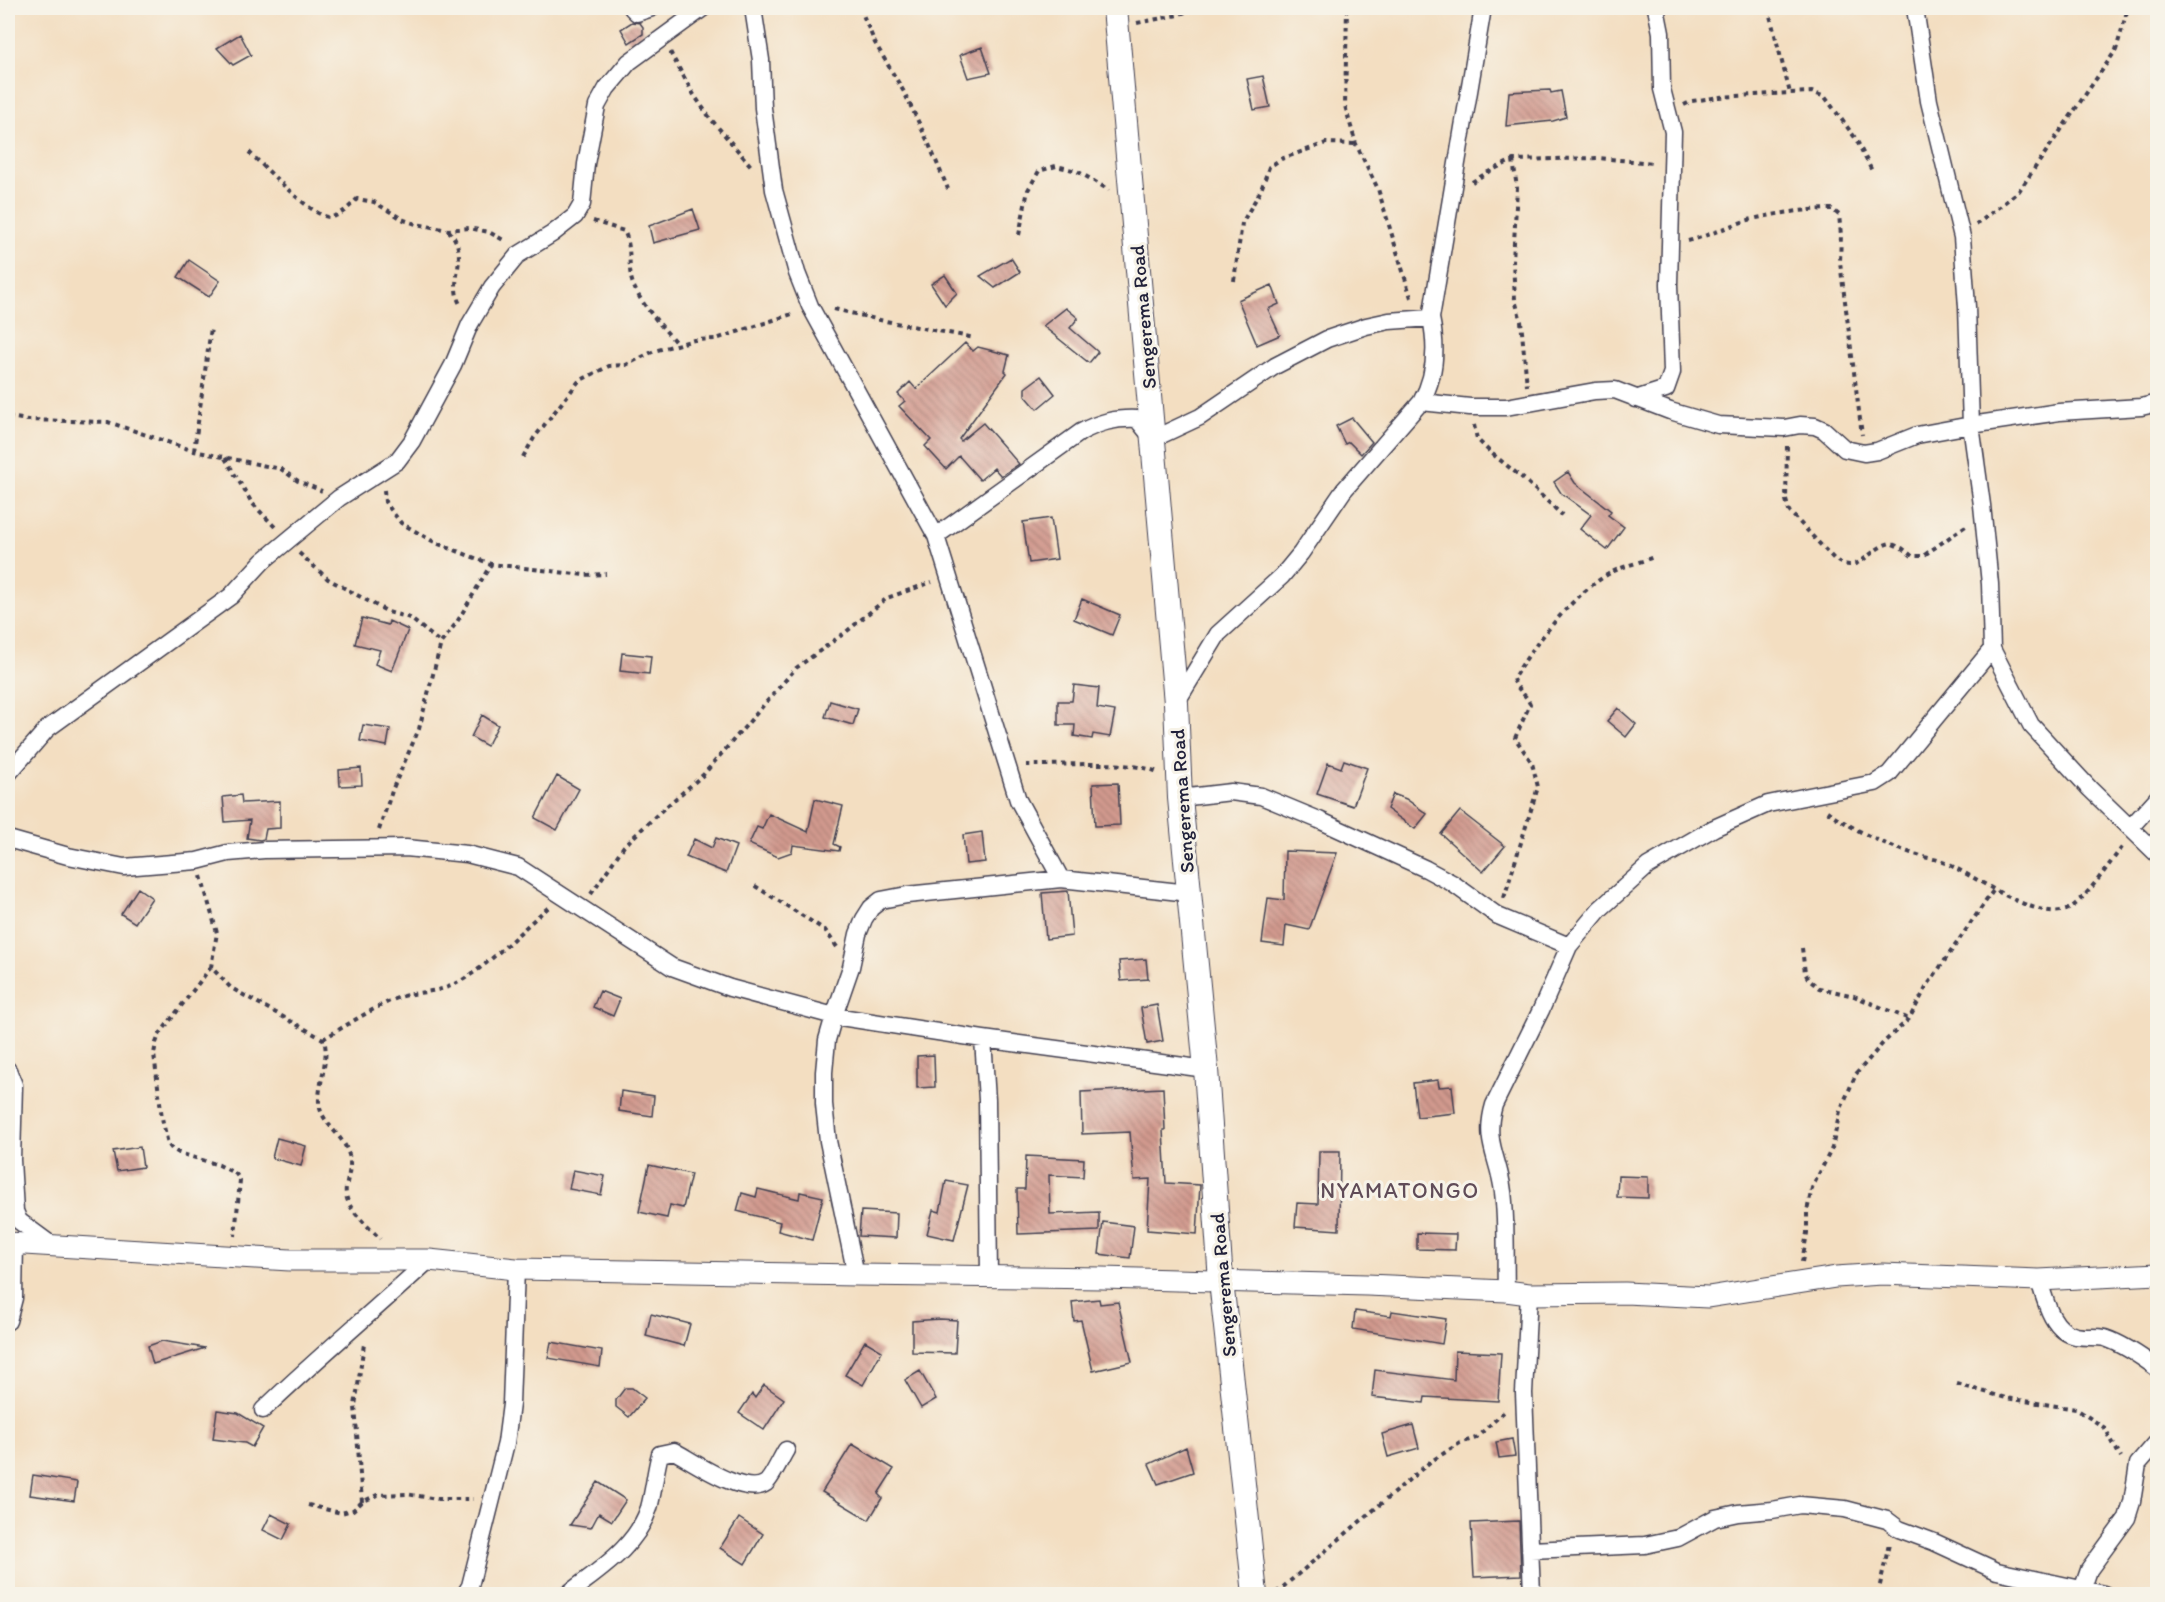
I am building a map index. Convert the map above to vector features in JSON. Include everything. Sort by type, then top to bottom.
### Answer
[{"type":"main road","name":"Sengerema Road","points":[[1115,17],[1154,439],[1176,703],[1180,789],[1206,1069],[1221,1281],[1255,1594]]},
{"type":"street","points":[[632,8],[637,12],[652,8]]},
{"type":"street","points":[[8,774],[47,729],[231,596],[263,561],[339,498],[397,461],[412,441],[453,365],[470,324],[492,287],[518,255],[552,234],[574,216],[582,204],[586,164],[597,106],[607,88],[629,62],[703,8]]},
{"type":"street","points":[[753,8],[761,60],[763,108],[774,190],[797,273],[810,306],[936,536],[1018,800],[1061,879]]},
{"type":"street","points":[[1176,703],[1218,634],[1282,576],[1301,553],[1344,490],[1421,402],[1430,387],[1435,339],[1423,319],[1451,195],[1483,8]]},
{"type":"street","points":[[1635,399],[1666,389],[1672,372],[1670,284],[1673,132],[1662,89],[1661,33],[1656,8]]},
{"type":"street","points":[[1915,8],[1929,101],[1962,237],[1971,425],[1984,516],[1990,584],[1992,649],[2031,725],[2090,789],[2157,855]]},
{"type":"street","points":[[936,536],[1081,432],[1101,422],[1121,418],[1137,419],[1154,439],[1200,417],[1275,366],[1327,339],[1365,326],[1389,321],[1423,319]]},
{"type":"street","points":[[1421,402],[1470,407],[1506,407],[1595,391],[1615,390],[1635,399],[1718,425],[1784,428],[1800,425],[1815,426],[1824,430],[1845,449],[1864,453],[1877,451],[1917,435],[1971,425],[2059,412],[2141,407],[2157,403]]},
{"type":"street","points":[[1506,1291],[1503,1192],[1490,1137],[1489,1122],[1494,1105],[1541,1010],[1569,946],[1600,909],[1648,866],[1714,828],[1768,804],[1875,783],[1889,774],[1992,649]]},
{"type":"street","points":[[1180,789],[1261,796],[1426,869],[1452,883],[1498,916],[1569,946]]},
{"type":"street","points":[[2132,830],[2157,797]]},
{"type":"street","points":[[8,838],[68,856],[124,867],[197,861],[228,853],[264,850],[406,848],[467,854],[518,867],[672,968],[730,988],[834,1016],[1206,1069]]},
{"type":"street","points":[[856,1275],[828,1141],[824,1104],[824,1072],[827,1040],[864,919],[871,908],[881,900],[1061,879],[1189,893]]},
{"type":"street","points":[[983,1039],[987,1100],[989,1276]]},
{"type":"street","points":[[8,1070],[14,1085],[12,1160],[15,1212],[19,1221],[52,1246]]},
{"type":"street","points":[[8,1321],[14,1298],[11,1243],[290,1260],[429,1260],[516,1269],[1221,1281],[1367,1285],[1529,1294],[1625,1293],[1708,1297],[1836,1277],[1882,1274],[2039,1281],[2157,1274]]},
{"type":"street","points":[[263,1410],[309,1365],[368,1317],[429,1260]]},
{"type":"street","points":[[465,1594],[470,1586],[506,1443],[511,1404],[516,1269]]},
{"type":"street","points":[[2039,1281],[2049,1310],[2058,1326],[2068,1335],[2102,1338],[2117,1343],[2157,1369]]},
{"type":"street","points":[[1529,1294],[1524,1393],[1532,1594]]},
{"type":"street","points":[[2082,1590],[2089,1570],[2127,1518],[2138,1464],[2157,1441]]},
{"type":"street","points":[[568,1594],[628,1545],[642,1527],[649,1507],[660,1454],[674,1451],[736,1484],[755,1487],[766,1483],[786,1450]]},
{"type":"street","points":[[1530,1550],[1645,1545],[1678,1538],[1715,1518],[1800,1505],[1845,1509],[1887,1520],[1899,1529],[1934,1542],[1996,1571],[2104,1594]]},
{"type":"path","points":[[860,8],[874,43],[904,92],[948,189]]},
{"type":"path","points":[[1115,17],[1178,15],[1196,8]]},
{"type":"path","points":[[1347,8],[1345,106],[1356,144],[1378,189],[1411,299],[1423,319]]},
{"type":"path","points":[[1768,8],[1790,93]]},
{"type":"path","points":[[1962,237],[2019,191],[2116,50],[2128,8]]},
{"type":"path","points":[[679,46],[671,54],[694,95],[738,152],[774,190]]},
{"type":"path","points":[[1668,114],[1692,101],[1812,92],[1825,97],[1856,139],[1872,171]]},
{"type":"path","points":[[1234,281],[1242,223],[1261,190],[1269,167],[1281,159],[1326,143],[1356,144]]},
{"type":"path","points":[[249,152],[305,205],[321,214],[330,217],[345,211],[357,199],[367,200],[404,220],[448,230],[470,228],[489,232],[506,241],[518,255]]},
{"type":"path","points":[[1451,195],[1488,172],[1513,160],[1598,158],[1671,165]]},
{"type":"path","points":[[1513,160],[1517,188],[1513,261],[1515,300],[1521,321],[1524,381],[1532,402]]},
{"type":"path","points":[[1019,235],[1028,190],[1039,171],[1056,166],[1077,171],[1104,186],[1134,208]]},
{"type":"path","points":[[1671,228],[1687,241],[1710,235],[1745,221],[1814,209],[1832,209],[1839,215],[1840,262],[1864,453]]},
{"type":"path","points":[[574,216],[612,225],[624,231],[629,240],[631,279],[640,297],[677,344]]},
{"type":"path","points":[[448,230],[455,237],[458,250],[457,299],[470,324]]},
{"type":"path","points":[[523,457],[534,438],[579,381],[609,366],[626,365],[654,351],[694,340],[716,339],[810,306],[847,311],[880,320],[975,338]]},
{"type":"path","points":[[194,451],[211,328]]},
{"type":"path","points":[[1470,407],[1477,439],[1562,515]]},
{"type":"path","points":[[8,417],[28,420],[108,422],[131,428],[158,441],[194,451],[280,469],[298,481],[339,498]]},
{"type":"path","points":[[1784,428],[1787,441],[1786,500],[1789,511],[1833,559],[1841,564],[1856,564],[1874,550],[1890,543],[1902,548],[1912,556],[1923,556],[1984,516]]},
{"type":"path","points":[[225,458],[252,502],[287,542],[328,579],[387,612],[410,618],[441,643]]},
{"type":"path","points":[[383,471],[385,502],[401,523],[436,543],[491,564],[584,575],[606,574]]},
{"type":"path","points":[[1498,916],[1521,848],[1538,787],[1532,763],[1515,738],[1530,704],[1517,689],[1513,679],[1528,655],[1576,597],[1613,572],[1654,557]]},
{"type":"path","points":[[373,848],[393,788],[419,729],[441,643],[457,622],[491,564]]},
{"type":"path","points":[[581,908],[624,846],[703,775],[796,668],[846,632],[887,598],[950,576]]},
{"type":"path","points":[[1007,765],[1145,767],[1180,789]]},
{"type":"path","points":[[1807,796],[1849,826],[1917,855],[1939,860],[2023,904],[2051,912],[2065,910],[2082,900],[2132,830]]},
{"type":"path","points":[[197,861],[217,933],[211,967],[159,1035],[154,1054],[162,1118],[168,1144],[179,1153],[219,1165],[236,1174],[240,1180],[232,1257]]},
{"type":"path","points":[[755,886],[825,930],[851,967]]},
{"type":"path","points":[[1798,1283],[1812,1188],[1832,1148],[1844,1102],[1856,1074],[1909,1018],[1927,986],[1995,888]]},
{"type":"path","points":[[323,1039],[400,997],[435,992],[457,984],[498,954],[532,921],[563,896]]},
{"type":"path","points":[[1802,948],[1805,973],[1818,988],[1861,999],[1909,1018]]},
{"type":"path","points":[[211,967],[231,988],[323,1039],[326,1052],[321,1071],[319,1102],[322,1114],[349,1153],[350,1163],[345,1192],[347,1202],[399,1261]]},
{"type":"path","points":[[362,1502],[356,1406],[368,1317]]},
{"type":"path","points":[[1957,1384],[2007,1398],[2076,1409],[2104,1428],[2121,1459],[2138,1464]]},
{"type":"path","points":[[1274,1594],[1430,1462],[1460,1443],[1476,1437],[1524,1393]]},
{"type":"path","points":[[308,1505],[341,1513],[353,1510],[362,1502],[377,1495],[406,1494],[437,1499],[476,1499],[484,1497],[495,1484]]},
{"type":"path","points":[[1878,1594],[1889,1540],[1887,1520]]},
{"type":"building","points":[[632,22],[640,23],[643,27],[643,34],[629,43],[621,29]]},
{"type":"building","points":[[240,34],[251,55],[233,65],[217,48]]},
{"type":"building","points":[[982,47],[991,73],[968,78],[960,55]]},
{"type":"building","points":[[1263,76],[1270,107],[1254,110],[1247,79]]},
{"type":"building","points":[[1550,90],[1551,93],[1561,91],[1566,117],[1553,121],[1506,126],[1509,92]]},
{"type":"building","points":[[693,209],[700,230],[653,243],[649,226]]},
{"type":"building","points":[[1011,258],[1020,272],[995,288],[980,276]]},
{"type":"building","points":[[189,260],[220,281],[209,297],[178,277]]},
{"type":"building","points":[[945,275],[957,293],[945,305],[931,284]]},
{"type":"building","points":[[1272,285],[1279,304],[1268,309],[1280,335],[1257,345],[1238,300]]},
{"type":"building","points":[[1066,308],[1078,318],[1070,328],[1098,352],[1089,363],[1043,326]]},
{"type":"building","points":[[965,343],[973,351],[978,347],[1009,355],[1005,371],[1007,373],[959,439],[961,441],[983,423],[1019,464],[1001,476],[994,468],[980,480],[959,456],[946,469],[925,446],[931,440],[899,406],[905,401],[898,394],[910,382],[916,389]]},
{"type":"building","points":[[1041,376],[1055,394],[1037,409],[1025,395],[1025,388]]},
{"type":"building","points":[[1352,418],[1372,442],[1361,454],[1349,442],[1345,444],[1336,426]]},
{"type":"building","points":[[1568,472],[1575,483],[1611,511],[1608,515],[1624,527],[1607,550],[1580,529],[1591,515],[1561,493],[1554,482]]},
{"type":"building","points":[[1051,518],[1057,559],[1029,563],[1023,522]]},
{"type":"building","points":[[1082,599],[1120,615],[1112,635],[1074,619]]},
{"type":"building","points":[[362,618],[388,625],[389,621],[408,630],[392,671],[375,664],[380,650],[355,644]]},
{"type":"building","points":[[622,653],[651,656],[649,674],[620,671]]},
{"type":"building","points":[[1074,685],[1099,688],[1097,708],[1115,711],[1110,737],[1093,734],[1092,739],[1074,736],[1075,725],[1058,725],[1058,701],[1072,701]]},
{"type":"building","points":[[830,701],[858,709],[853,725],[825,717]]},
{"type":"building","points":[[1618,708],[1636,724],[1626,737],[1607,721]]},
{"type":"building","points":[[482,715],[498,725],[487,746],[471,737]]},
{"type":"building","points":[[363,725],[390,729],[387,746],[360,741]]},
{"type":"building","points":[[1344,760],[1367,768],[1353,806],[1317,794],[1328,763],[1341,768]]},
{"type":"building","points":[[361,768],[362,785],[340,786],[339,770]]},
{"type":"building","points":[[557,776],[579,789],[557,830],[535,818]]},
{"type":"building","points":[[1118,783],[1120,825],[1095,826],[1093,784]]},
{"type":"building","points":[[1393,794],[1406,799],[1427,814],[1415,829],[1387,809]]},
{"type":"building","points":[[241,795],[242,803],[280,801],[280,828],[266,829],[264,839],[260,840],[247,838],[250,820],[225,822],[223,797]]},
{"type":"building","points":[[815,799],[843,806],[834,844],[840,847],[839,851],[793,845],[792,852],[778,857],[749,844],[757,827],[762,829],[769,814],[808,832]]},
{"type":"building","points":[[1460,811],[1505,846],[1483,872],[1441,834]]},
{"type":"building","points":[[982,832],[985,862],[966,864],[963,835]]},
{"type":"building","points":[[716,838],[736,846],[726,873],[686,857],[694,839],[712,848]]},
{"type":"building","points":[[1285,851],[1337,853],[1309,930],[1286,925],[1284,946],[1262,943],[1268,898],[1284,900]]},
{"type":"building","points":[[138,888],[152,898],[135,923],[121,914]]},
{"type":"building","points":[[1068,891],[1072,936],[1046,939],[1042,893]]},
{"type":"building","points":[[1146,959],[1148,979],[1121,981],[1119,961]]},
{"type":"building","points":[[600,991],[620,999],[613,1016],[593,1007]]},
{"type":"building","points":[[1157,1005],[1163,1041],[1147,1044],[1141,1008]]},
{"type":"building","points":[[934,1055],[935,1087],[917,1088],[917,1056]]},
{"type":"building","points":[[1438,1080],[1439,1087],[1452,1086],[1455,1113],[1417,1117],[1413,1083]]},
{"type":"building","points":[[1163,1088],[1166,1183],[1200,1185],[1197,1234],[1147,1230],[1150,1179],[1134,1180],[1130,1132],[1082,1134],[1081,1092]]},
{"type":"building","points":[[621,1091],[654,1096],[652,1116],[619,1111]]},
{"type":"building","points":[[277,1138],[306,1146],[301,1166],[272,1158]]},
{"type":"building","points":[[140,1147],[143,1167],[117,1171],[113,1151]]},
{"type":"building","points":[[1319,1151],[1340,1151],[1339,1230],[1295,1227],[1297,1203],[1318,1204]]},
{"type":"building","points":[[1026,1156],[1084,1159],[1083,1177],[1049,1175],[1050,1214],[1099,1212],[1099,1231],[1018,1234],[1017,1189],[1025,1189]]},
{"type":"building","points":[[649,1165],[691,1174],[683,1208],[670,1205],[667,1218],[639,1212]]},
{"type":"building","points":[[573,1170],[605,1176],[601,1195],[569,1189]]},
{"type":"building","points":[[1618,1176],[1648,1177],[1648,1198],[1617,1197]]},
{"type":"building","points":[[946,1181],[968,1185],[954,1240],[927,1234],[933,1210],[940,1212]]},
{"type":"building","points":[[758,1189],[799,1199],[800,1192],[823,1197],[812,1240],[778,1231],[780,1222],[737,1211],[742,1193],[756,1197]]},
{"type":"building","points":[[861,1211],[897,1213],[896,1238],[859,1236]]},
{"type":"building","points":[[1103,1222],[1134,1226],[1130,1258],[1099,1254]]},
{"type":"building","points":[[1417,1233],[1456,1234],[1455,1250],[1417,1249]]},
{"type":"building","points":[[1099,1299],[1100,1304],[1118,1302],[1132,1362],[1093,1371],[1081,1320],[1074,1321],[1072,1302]]},
{"type":"building","points":[[1355,1311],[1391,1316],[1392,1311],[1446,1319],[1442,1344],[1353,1329]]},
{"type":"building","points":[[651,1314],[690,1324],[684,1346],[646,1336]]},
{"type":"building","points":[[957,1320],[955,1353],[912,1352],[912,1321]]},
{"type":"building","points":[[162,1341],[205,1348],[153,1364],[148,1346]]},
{"type":"building","points":[[865,1341],[882,1351],[863,1385],[845,1375]]},
{"type":"building","points":[[551,1342],[602,1351],[600,1367],[548,1358]]},
{"type":"building","points":[[1455,1351],[1501,1353],[1498,1401],[1425,1397],[1424,1403],[1372,1397],[1375,1370],[1454,1380]]},
{"type":"building","points":[[920,1371],[936,1399],[921,1408],[905,1380]]},
{"type":"building","points":[[764,1385],[784,1399],[764,1430],[739,1413],[752,1394],[755,1398]]},
{"type":"building","points":[[625,1388],[632,1388],[645,1398],[629,1417],[616,1407],[616,1400]]},
{"type":"building","points":[[217,1410],[238,1413],[263,1428],[252,1447],[245,1443],[213,1439]]},
{"type":"building","points":[[1413,1425],[1419,1448],[1388,1457],[1382,1434]]},
{"type":"building","points":[[1512,1439],[1515,1456],[1499,1458],[1496,1442]]},
{"type":"building","points":[[852,1444],[894,1469],[878,1494],[882,1498],[869,1520],[822,1492]]},
{"type":"building","points":[[1186,1447],[1193,1472],[1158,1484],[1149,1464]]},
{"type":"building","points":[[33,1475],[77,1482],[74,1501],[30,1495]]},
{"type":"building","points":[[598,1482],[626,1500],[612,1521],[599,1513],[591,1528],[570,1525]]},
{"type":"building","points":[[271,1514],[291,1524],[283,1540],[263,1530]]},
{"type":"building","points":[[739,1518],[763,1534],[745,1564],[720,1548]]},
{"type":"building","points":[[1519,1521],[1521,1575],[1474,1577],[1471,1523]]},
{"type":"district","name":"NYAMATONGO","points":[[1400,1190]]}]
